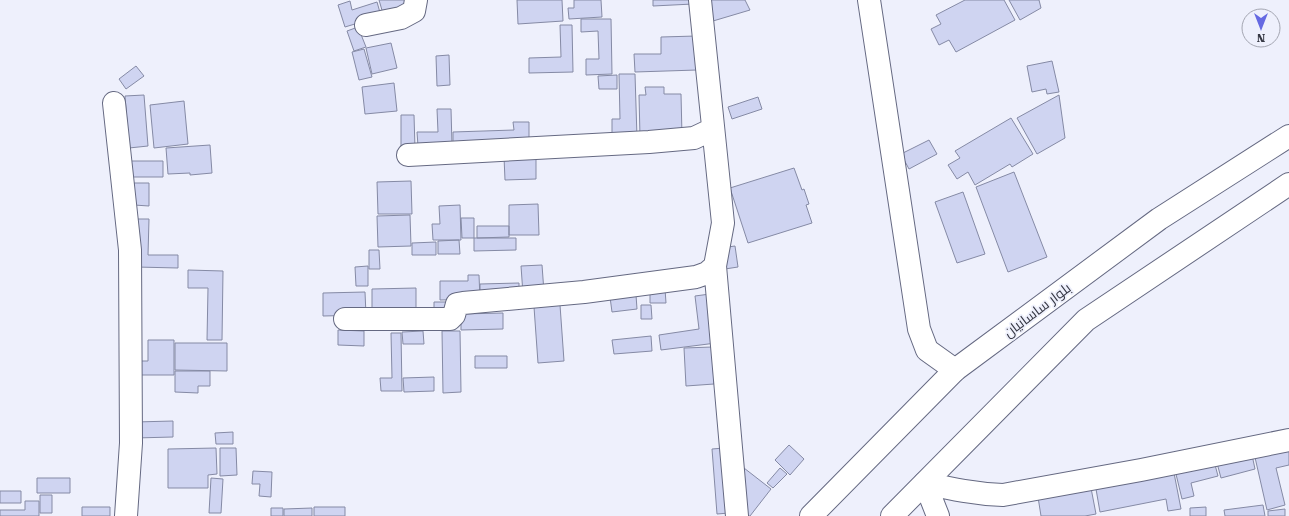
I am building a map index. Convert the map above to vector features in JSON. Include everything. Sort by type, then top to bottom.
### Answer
[{"type":"main road","points":[[366,26],[401,18],[414,11],[416,0]]},
{"type":"main road","points":[[700,0],[723,223],[715,266],[737,516]]},
{"type":"main road","points":[[869,0],[919,329],[926,350],[955,370]]},
{"type":"main road","points":[[114,103],[130,250],[131,443],[126,516]]},
{"type":"main road","points":[[408,155],[650,142],[694,138],[714,129]]},
{"type":"main road","name":"بلوار ساسانیان","points":[[811,516],[955,370],[1159,219],[1289,136]]},
{"type":"main road","points":[[892,516],[1086,320],[1289,184]]},
{"type":"main road","points":[[345,318],[450,318],[454,315],[457,304],[584,292],[696,277],[707,273],[715,266]]},
{"type":"main road","points":[[925,482],[961,492],[982,495],[1003,495],[1141,470],[1289,440]]},
{"type":"main road","points":[[925,482],[938,516]]},
{"type":"building","points":[[379,0],[412,0],[384,17]]},
{"type":"building","points":[[517,0],[562,0],[563,21],[518,24]]},
{"type":"building","points":[[574,0],[601,0],[602,17],[569,19],[568,8],[574,8]]},
{"type":"building","points":[[653,0],[693,0],[693,4],[653,6]]},
{"type":"building","points":[[709,0],[745,0],[750,10],[713,21]]},
{"type":"building","points":[[965,0],[1004,0],[1015,20],[956,52],[949,40],[939,45],[931,29],[941,24],[936,15]]},
{"type":"building","points":[[1009,0],[1039,0],[1041,8],[1020,20]]},
{"type":"building","points":[[350,1],[352,10],[377,2],[381,16],[345,27],[338,5]]},
{"type":"building","points":[[581,19],[611,19],[612,74],[586,75],[586,59],[599,59],[598,31],[581,32]]},
{"type":"building","points":[[560,25],[572,25],[573,72],[529,73],[529,58],[561,57]]},
{"type":"building","points":[[358,27],[366,47],[354,51],[347,31]]},
{"type":"building","points":[[696,36],[697,70],[635,72],[634,54],[661,54],[661,37]]},
{"type":"building","points":[[391,43],[397,68],[372,74],[366,48]]},
{"type":"building","points":[[364,49],[372,77],[359,80],[352,52]]},
{"type":"building","points":[[449,55],[450,85],[437,86],[436,56]]},
{"type":"building","points":[[1052,61],[1059,92],[1047,94],[1046,89],[1032,92],[1027,66]]},
{"type":"building","points":[[136,66],[144,76],[126,89],[119,79]]},
{"type":"building","points":[[619,74],[635,74],[637,138],[612,139],[612,119],[620,119]]},
{"type":"building","points":[[617,75],[617,89],[599,89],[598,76]]},
{"type":"building","points":[[394,83],[397,111],[365,114],[362,87]]},
{"type":"building","points":[[645,87],[664,87],[664,94],[681,94],[682,136],[640,137],[639,95],[646,95]]},
{"type":"building","points":[[144,95],[148,146],[129,148],[125,96]]},
{"type":"building","points":[[1059,95],[1065,138],[1037,154],[1017,118]]},
{"type":"building","points":[[758,97],[762,109],[732,119],[728,107]]},
{"type":"building","points":[[184,101],[188,144],[154,148],[150,105]]},
{"type":"building","points":[[437,109],[451,109],[452,145],[418,146],[417,132],[438,132]]},
{"type":"building","points":[[401,115],[414,115],[415,149],[401,149]]},
{"type":"building","points":[[1011,118],[1033,154],[1012,167],[1010,164],[975,185],[968,172],[957,179],[948,165],[960,158],[955,151]]},
{"type":"building","points":[[513,122],[529,122],[529,144],[453,145],[453,132],[514,130]]},
{"type":"building","points":[[929,140],[937,154],[909,169],[901,154]]},
{"type":"building","points":[[210,145],[212,173],[190,175],[190,173],[168,174],[166,148]]},
{"type":"building","points":[[536,156],[536,179],[505,180],[504,157]]},
{"type":"building","points":[[130,161],[163,161],[163,177],[130,177]]},
{"type":"building","points":[[794,168],[809,204],[806,205],[812,223],[748,243],[730,188]]},
{"type":"building","points":[[1014,172],[1047,257],[1008,272],[976,187]]},
{"type":"building","points":[[411,181],[412,214],[378,214],[377,182]]},
{"type":"building","points":[[134,183],[149,183],[149,206],[134,205]]},
{"type":"building","points":[[963,192],[985,254],[957,263],[935,202]]},
{"type":"building","points":[[538,204],[539,235],[509,235],[509,205]]},
{"type":"building","points":[[460,205],[461,240],[433,240],[432,224],[440,224],[439,206]]},
{"type":"building","points":[[410,215],[411,246],[378,247],[377,216]]},
{"type":"building","points":[[461,218],[474,218],[474,238],[462,238]]},
{"type":"building","points":[[136,219],[149,219],[148,255],[178,255],[178,268],[136,267]]},
{"type":"building","points":[[477,226],[509,226],[509,237],[477,238]]},
{"type":"building","points":[[474,238],[516,238],[516,250],[474,251]]},
{"type":"building","points":[[459,240],[460,254],[438,254],[438,241]]},
{"type":"building","points":[[436,242],[436,255],[412,255],[412,243]]},
{"type":"building","points":[[735,246],[738,267],[725,269],[721,248]]},
{"type":"building","points":[[369,250],[379,250],[380,269],[369,269]]},
{"type":"building","points":[[542,265],[544,292],[523,294],[521,266]]},
{"type":"building","points":[[368,266],[368,286],[356,286],[355,267]]},
{"type":"building","points":[[188,270],[223,271],[222,340],[207,340],[208,288],[188,288]]},
{"type":"building","points":[[468,275],[479,275],[480,299],[440,300],[440,281],[468,281]]},
{"type":"building","points":[[519,283],[519,297],[480,298],[480,284]]},
{"type":"building","points":[[416,288],[416,314],[372,315],[372,289]]},
{"type":"building","points":[[650,289],[665,289],[666,303],[650,303]]},
{"type":"building","points":[[365,292],[366,315],[323,316],[323,293]]},
{"type":"building","points":[[710,294],[716,343],[661,350],[659,335],[699,329],[695,296]]},
{"type":"building","points":[[636,295],[637,309],[612,312],[610,297]]},
{"type":"building","points":[[434,302],[450,302],[450,316],[434,316]]},
{"type":"building","points":[[560,305],[564,361],[538,363],[534,307]]},
{"type":"building","points":[[641,305],[651,305],[652,319],[641,319]]},
{"type":"building","points":[[503,313],[503,329],[461,330],[461,314]]},
{"type":"building","points":[[338,330],[364,331],[364,346],[338,345]]},
{"type":"building","points":[[423,331],[424,344],[403,344],[402,332]]},
{"type":"building","points":[[442,331],[460,331],[461,392],[443,393]]},
{"type":"building","points":[[391,333],[401,333],[402,391],[381,391],[380,378],[392,378]]},
{"type":"building","points":[[651,336],[652,351],[614,354],[612,340]]},
{"type":"building","points":[[148,340],[174,340],[174,375],[138,375],[139,361],[148,361]]},
{"type":"building","points":[[175,343],[227,343],[227,371],[175,370]]},
{"type":"building","points":[[712,347],[714,384],[686,386],[684,348]]},
{"type":"building","points":[[475,356],[507,356],[507,368],[475,368]]},
{"type":"building","points":[[175,371],[210,371],[210,386],[198,386],[198,393],[175,392]]},
{"type":"building","points":[[434,377],[434,391],[404,392],[403,378]]},
{"type":"building","points":[[173,421],[173,437],[135,438],[135,422]]},
{"type":"building","points":[[233,432],[233,444],[216,444],[215,433]]},
{"type":"building","points":[[789,445],[804,459],[790,475],[775,460]]},
{"type":"building","points":[[1289,445],[1289,465],[1276,468],[1285,505],[1267,510],[1254,453]]},
{"type":"building","points":[[216,448],[217,474],[208,475],[208,488],[168,488],[168,449]]},
{"type":"building","points":[[220,448],[236,448],[237,475],[220,476]]},
{"type":"building","points":[[724,448],[729,513],[717,514],[712,449]]},
{"type":"building","points":[[1252,455],[1255,469],[1221,478],[1217,463]]},
{"type":"building","points":[[1214,461],[1218,476],[1191,483],[1194,496],[1182,499],[1175,470]]},
{"type":"building","points":[[744,468],[771,489],[750,516],[747,516]]},
{"type":"building","points":[[780,468],[787,474],[773,488],[767,483]]},
{"type":"building","points":[[253,471],[272,472],[271,497],[259,496],[260,484],[252,484]]},
{"type":"building","points":[[1174,473],[1181,509],[1168,511],[1166,499],[1100,512],[1096,489]]},
{"type":"building","points":[[37,478],[70,478],[70,493],[37,493]]},
{"type":"building","points":[[211,478],[223,479],[221,513],[209,513]]},
{"type":"building","points":[[1091,488],[1096,514],[1085,516],[1041,516],[1038,497]]},
{"type":"building","points":[[0,491],[21,491],[21,503],[0,503]]},
{"type":"building","points":[[40,495],[52,495],[52,513],[40,513]]},
{"type":"building","points":[[25,501],[39,501],[39,516],[0,516],[0,510],[25,510]]},
{"type":"building","points":[[1263,505],[1265,516],[1225,516],[1224,510]]},
{"type":"building","points":[[82,507],[110,507],[110,516],[82,516]]},
{"type":"building","points":[[314,507],[345,507],[345,516],[314,516]]},
{"type":"building","points":[[1206,507],[1206,516],[1190,516],[1190,508]]},
{"type":"building","points":[[271,508],[283,508],[283,516],[271,516]]},
{"type":"building","points":[[312,508],[312,516],[284,516],[284,509]]},
{"type":"building","points":[[1285,509],[1285,516],[1268,516],[1268,511]]}]
